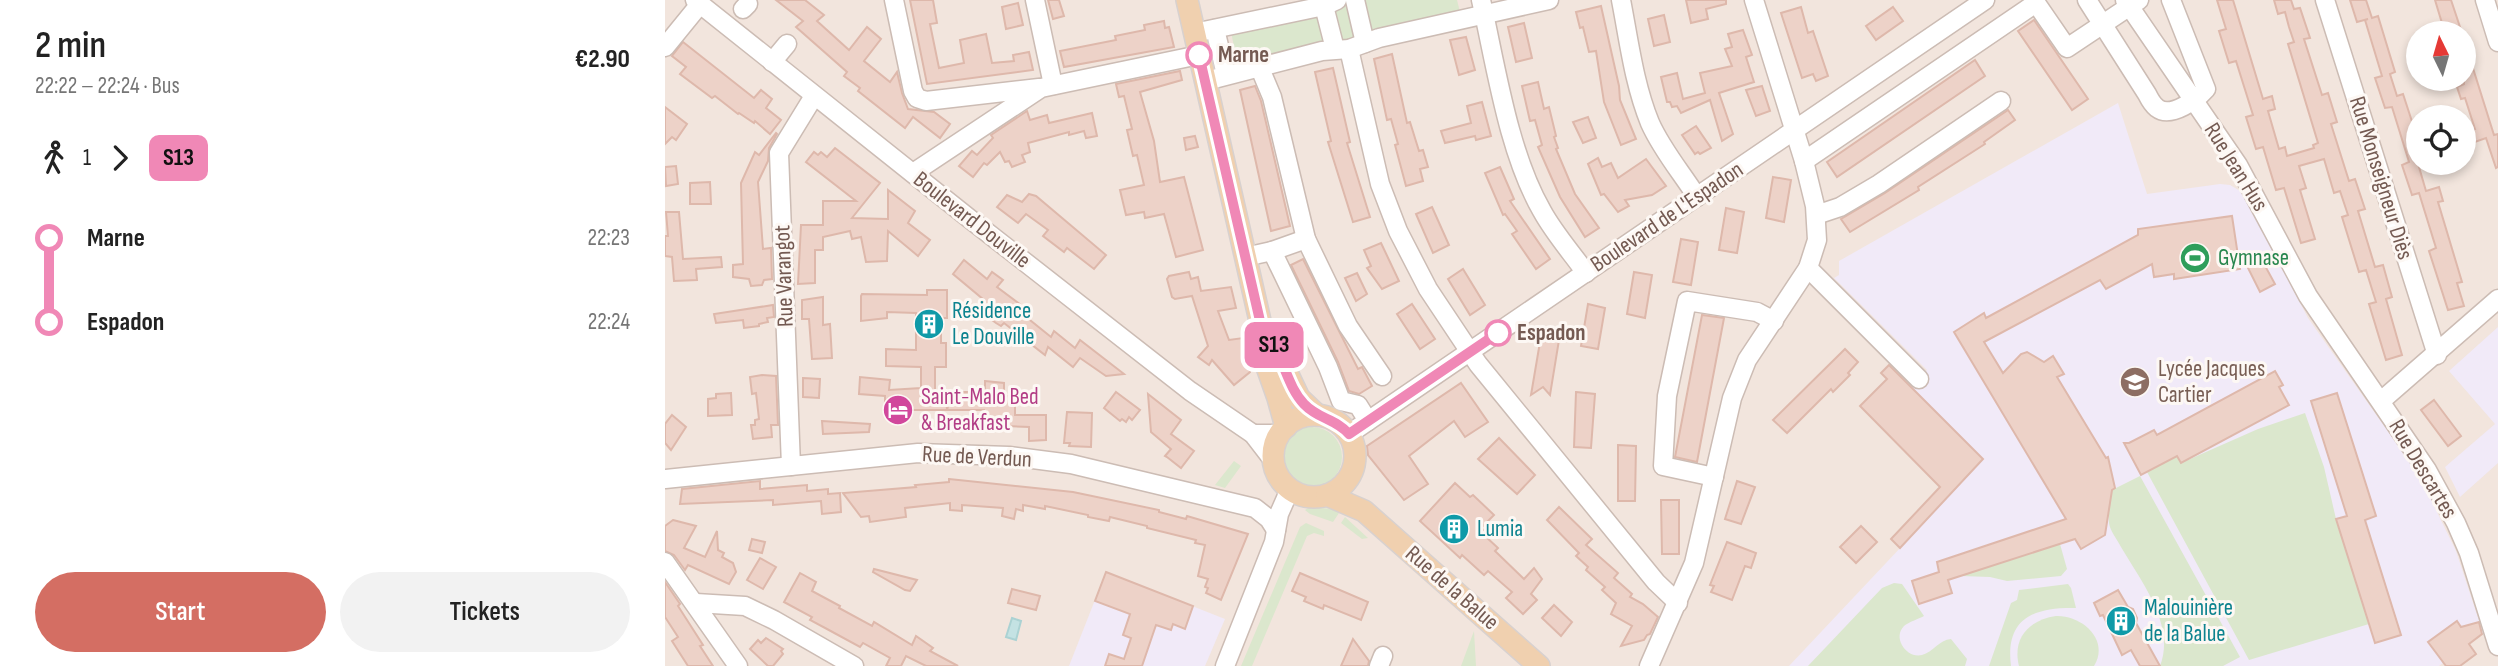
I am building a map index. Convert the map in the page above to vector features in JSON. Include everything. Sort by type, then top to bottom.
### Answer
[{"type":"main road","points":[[1187,0],[1204,31],[1199,55],[1216,78],[1245,257],[1263,334],[1261,350],[1278,398],[1283,431]]},
{"type":"main road","points":[[1263,334],[1273,343],[1299,398],[1317,415]]},
{"type":"main road","points":[[1317,415],[1330,418],[1341,425],[1349,434],[1355,454],[1351,474],[1337,490],[1314,497],[1300,495],[1290,489],[1276,471],[1273,460],[1276,442],[1283,431],[1300,418],[1317,415]]},
{"type":"main road","name":"Rue de la Balue","points":[[1351,474],[1364,511]]},
{"type":"main road","name":"Rue de la Balue","points":[[1327,495],[1364,511],[1539,666]]},
{"type":"street","points":[[894,0],[913,91],[917,98],[926,101],[1047,86],[1199,55]]},
{"type":"street","points":[[1035,0],[1047,86]]},
{"type":"street","points":[[1350,47],[1355,0]]},
{"type":"street","points":[[1549,0],[1482,8],[1350,47],[1216,78],[1204,31],[1331,3],[1350,47],[1380,184],[1398,231],[1428,289],[1470,352],[1656,582],[1678,603]]},
{"type":"street","points":[[1621,0],[1639,88],[1650,121],[1663,147],[1697,197]]},
{"type":"street","points":[[1649,666],[1694,563],[1739,377],[1747,360],[1808,268],[1817,240],[1817,215],[1804,161],[1754,0]]},
{"type":"street","name":"Boulevard de L'Espadon","points":[[1349,434],[1985,0]]},
{"type":"street","points":[[1804,161],[2036,4],[2067,48],[2100,26],[2131,2],[2193,100],[2176,109],[2164,111],[2156,108],[2100,26],[2087,0]]},
{"type":"street","name":"Rue Jean Hus","points":[[2171,0],[2206,89],[2193,100],[2238,165],[2308,296],[2381,401]]},
{"type":"street","name":"Rue Monseigneur Diès","points":[[2325,0],[2437,355]]},
{"type":"street","points":[[2485,0],[2498,42]]},
{"type":"street","points":[[665,47],[698,2]]},
{"type":"street","name":"Boulevard Douville","points":[[698,2],[1190,391],[1253,434],[1273,460]]},
{"type":"street","points":[[1482,8],[1506,108],[1528,182],[1542,211],[1586,273]]},
{"type":"street","points":[[772,62],[787,44]]},
{"type":"street","points":[[1259,66],[1272,97],[1306,239],[1348,326],[1382,376]]},
{"type":"street","points":[[913,173],[1047,86]]},
{"type":"street","name":"Rue Varangot","points":[[791,466],[779,153],[814,96]]},
{"type":"street","points":[[1817,215],[1840,208],[1879,184],[2001,101]]},
{"type":"street","points":[[1245,257],[1306,239]]},
{"type":"street","points":[[1272,251],[1328,367],[1341,401],[1358,405],[1368,421]]},
{"type":"street","points":[[1808,268],[1919,379]]},
{"type":"street","name":"Rue Descartes","points":[[2498,299],[2437,355],[2381,401],[2415,449],[2456,523],[2482,592],[2498,646]]},
{"type":"street","points":[[1714,477],[1663,466],[1667,396],[1688,301],[1757,312],[1774,321]]},
{"type":"street","points":[[1253,434],[1283,431]]},
{"type":"street","name":"Rue de Verdun","points":[[671,478],[918,453],[1009,456],[1071,464],[1255,508],[1269,519],[1276,530]]},
{"type":"street","points":[[1225,666],[1274,542],[1279,514],[1290,489]]},
{"type":"street","points":[[665,562],[738,666]]},
{"type":"street","points":[[695,603],[745,606],[854,666]]},
{"type":"shaded area","points":[[665,0],[2498,0],[2498,666],[665,666]]},
{"type":"shaded area","name":"Lycée Jacques Cartier","points":[[2118,103],[2147,194],[2220,184],[2230,185],[2242,192],[2308,318],[2420,477],[2456,551],[2483,633],[2439,666],[1789,666],[1983,460],[1911,386],[1927,370],[1834,278],[1839,275],[1839,261]]},
{"type":"shaded area","points":[[2498,327],[2498,463],[2460,497],[2445,467],[2495,424],[2449,371]]},
{"type":"shaded area","points":[[1106,572],[1225,619],[1205,666],[1069,666]]},
{"type":"green space","points":[[1361,0],[1457,0],[1461,16],[1369,36]]},
{"type":"green space","points":[[1350,3],[1359,39],[1342,45],[1333,6]]},
{"type":"green space","points":[[1319,12],[1326,45],[1238,66],[1231,32]]},
{"type":"green space","points":[[2305,413],[2324,467],[2336,519],[2369,624],[2249,660],[2147,472],[2177,456],[2181,463],[2258,429]]},
{"type":"green space","points":[[1306,427],[1318,427],[1337,440],[1342,457],[1340,469],[1329,482],[1318,487],[1306,487],[1287,474],[1282,463],[1282,451],[1295,432]]},
{"type":"green space","points":[[1234,461],[1241,466],[1225,488],[1215,485]]},
{"type":"green space","points":[[2140,476],[2240,657],[2223,666],[2160,666],[2164,651],[2160,619],[2109,523],[2112,490]]},
{"type":"green space","points":[[1310,507],[1333,509],[1339,513],[1333,522],[1310,514],[1305,510]]},
{"type":"green space","points":[[1345,517],[1368,538],[1362,539],[1341,523]]},
{"type":"green space","points":[[1306,523],[1324,531],[1324,536],[1314,533],[1307,536],[1252,666],[1241,666],[1300,527]]},
{"type":"green space","points":[[2060,544],[2067,569],[2061,576],[2007,581],[1990,577],[1961,576]]},
{"type":"green space","points":[[1894,583],[1902,584],[1924,616],[1904,626],[1901,631],[1900,642],[1907,651],[1922,655],[1951,639],[1967,659],[1965,666],[1808,666],[1882,588]]},
{"type":"green space","points":[[2068,584],[2076,608],[2047,610],[2025,619],[2013,637],[2011,666],[1989,666],[2011,603],[2017,600],[2019,590]]},
{"type":"green space","points":[[2056,616],[2075,620],[2091,631],[2098,647],[2094,666],[2019,666],[2018,647],[2025,632],[2038,622]]},
{"type":"green space","points":[[1474,631],[1476,666],[1461,666]]},
{"type":"water","points":[[1012,618],[1021,621],[1016,640],[1006,637]]},
{"type":"building","points":[[776,0],[805,0],[824,15],[817,21],[849,50],[867,27],[881,39],[864,61],[890,82],[897,72],[908,109],[934,112],[950,124],[940,138],[913,117],[905,128],[858,91],[860,88],[844,76],[847,72],[796,27],[803,21]]},
{"type":"building","points":[[910,0],[933,0],[937,23],[930,24],[939,68],[964,63],[960,40],[986,34],[992,63],[1014,61],[1013,55],[1029,52],[1033,70],[927,84]]},
{"type":"building","points":[[1048,0],[1059,0],[1064,16],[1053,19]]},
{"type":"building","points":[[1686,0],[1726,0],[1726,4],[1706,9],[1708,19],[1691,23]]},
{"type":"building","points":[[2217,0],[2233,0],[2263,99],[2272,96],[2275,109],[2268,111],[2279,149],[2285,147],[2287,156],[2314,148],[2313,145],[2318,143],[2288,44],[2294,42],[2285,12],[2278,14],[2274,0],[2291,0],[2294,9],[2300,8],[2310,38],[2304,39],[2322,95],[2328,93],[2337,122],[2331,124],[2349,181],[2355,179],[2365,209],[2358,211],[2375,267],[2383,265],[2392,297],[2386,299],[2402,355],[2386,360],[2369,304],[2376,302],[2366,270],[2359,272],[2342,217],[2348,215],[2340,191],[2334,193],[2324,159],[2299,166],[2306,188],[2300,190],[2315,239],[2301,243],[2284,188],[2276,190],[2263,147],[2256,149],[2246,117],[2253,115],[2236,61],[2229,63],[2219,31],[2226,29]]},
{"type":"building","points":[[2350,0],[2366,0],[2372,18],[2378,16],[2395,72],[2390,74],[2397,96],[2403,94],[2407,105],[2406,152],[2392,107],[2385,108],[2375,78],[2382,76],[2365,20],[2368,19],[2357,22]]},
{"type":"building","points":[[2435,0],[2451,0],[2458,21],[2441,21]]},
{"type":"building","points":[[1018,3],[1023,25],[1006,29],[1002,7]]},
{"type":"building","points":[[1601,6],[1620,100],[1636,139],[1621,145],[1604,102],[1596,51],[1589,52],[1576,12]]},
{"type":"building","points":[[1801,7],[1808,33],[1813,31],[1828,76],[1816,81],[1813,74],[1802,78],[1781,13]]},
{"type":"building","points":[[1893,7],[1903,21],[1876,40],[1866,26]]},
{"type":"building","points":[[1664,15],[1670,42],[1654,46],[1648,19]]},
{"type":"building","points":[[2034,20],[2088,99],[2072,110],[2018,31]]},
{"type":"building","points":[[1164,21],[1165,28],[1169,27],[1174,47],[1064,67],[1060,51],[1116,40],[1115,36],[1145,30],[1144,25]]},
{"type":"building","points":[[1524,23],[1532,58],[1516,62],[1508,27]]},
{"type":"building","points":[[1743,30],[1752,55],[1746,57],[1754,82],[1719,93],[1733,134],[1722,141],[1710,100],[1681,113],[1677,106],[1672,107],[1670,102],[1667,102],[1661,77],[1677,73],[1683,99],[1705,93],[1700,73],[1732,66],[1725,49],[1732,47],[1728,34]]},
{"type":"building","points":[[1466,37],[1475,70],[1459,75],[1450,40]]},
{"type":"building","points":[[683,42],[754,98],[761,90],[772,99],[766,108],[781,120],[770,134],[755,121],[754,123],[738,114],[715,96],[712,98],[680,74],[686,67],[672,56]]},
{"type":"building","points":[[1392,54],[1407,123],[1410,122],[1419,151],[1423,150],[1428,167],[1420,169],[1423,181],[1406,186],[1395,145],[1398,144],[1391,119],[1387,120],[1374,59]]},
{"type":"building","points":[[1975,60],[1985,76],[1837,177],[1827,162]]},
{"type":"building","points":[[1333,68],[1350,142],[1347,143],[1370,217],[1353,222],[1328,142],[1331,141],[1315,72]]},
{"type":"building","points":[[1180,71],[1182,80],[1140,92],[1154,141],[1160,182],[1184,177],[1203,250],[1176,257],[1164,214],[1145,218],[1144,212],[1126,215],[1120,190],[1144,185],[1137,155],[1133,156],[1127,130],[1132,129],[1124,96],[1119,97],[1116,84]]},
{"type":"building","points":[[2476,78],[2494,135],[2498,134],[2498,167],[2496,168],[2486,138],[2476,142],[2476,105],[2467,105],[2465,98],[2461,99],[2458,91],[2476,91]]},
{"type":"building","points":[[1538,82],[1544,109],[1549,107],[1558,148],[1556,149],[1575,194],[1599,228],[1585,237],[1560,197],[1538,147],[1542,145],[1535,120],[1530,121],[1522,86]]},
{"type":"building","points":[[1255,86],[1261,101],[1290,226],[1271,231],[1240,90]]},
{"type":"building","points":[[1762,86],[1770,111],[1756,116],[1746,90]]},
{"type":"building","points":[[1482,102],[1491,136],[1476,140],[1475,136],[1445,143],[1441,131],[1471,123],[1467,106]]},
{"type":"building","points":[[665,107],[687,124],[676,140],[672,137],[665,144]]},
{"type":"building","points":[[2008,110],[2015,120],[1984,142],[1985,144],[1918,187],[1919,190],[1850,232],[1841,219],[1885,193]]},
{"type":"building","points":[[1027,111],[1030,120],[1047,115],[1049,123],[1092,113],[1097,136],[1086,138],[1084,131],[1069,135],[1069,132],[1028,143],[1030,152],[1022,155],[1025,162],[1012,167],[1009,161],[1005,162],[1000,152],[987,165],[984,163],[973,177],[959,166],[972,151],[977,155],[993,138],[991,135]]},
{"type":"building","points":[[1588,117],[1596,138],[1583,143],[1573,122]]},
{"type":"building","points":[[1696,126],[1711,148],[1700,154],[1695,154],[1682,135]]},
{"type":"building","points":[[776,133],[769,148],[768,161],[758,182],[763,249],[771,248],[772,279],[764,280],[762,285],[751,286],[749,279],[733,277],[733,265],[743,264],[741,183],[755,152],[759,155]]},
{"type":"building","points":[[1195,136],[1198,147],[1186,150],[1184,138]]},
{"type":"building","points":[[835,148],[880,183],[852,218],[888,219],[888,190],[915,211],[908,223],[930,240],[918,256],[888,231],[887,261],[866,262],[861,237],[852,239],[850,231],[823,237],[823,250],[815,250],[815,283],[798,284],[801,225],[823,225],[823,201],[856,201],[806,162],[814,152],[818,155],[821,152],[827,157]]},
{"type":"building","points":[[1598,158],[1602,167],[1611,163],[1618,178],[1646,159],[1666,186],[1652,195],[1625,200],[1629,206],[1618,212],[1604,194],[1601,195],[1588,164]]},
{"type":"building","points":[[2406,163],[2406,175],[2421,175],[2426,191],[2439,187],[2443,201],[2438,202],[2462,282],[2457,283],[2464,306],[2448,310],[2429,251],[2436,248],[2419,193],[2412,195],[2402,165]]},
{"type":"building","points":[[676,166],[678,184],[666,186],[665,167]]},
{"type":"building","points":[[1500,167],[1514,199],[1510,201],[1550,259],[1536,269],[1512,234],[1517,231],[1505,214],[1503,215],[1485,173]]},
{"type":"building","points":[[1773,177],[1791,180],[1784,222],[1766,218]]},
{"type":"building","points":[[710,182],[711,204],[690,204],[690,183]]},
{"type":"building","points":[[1029,194],[1036,196],[1106,255],[1094,269],[1067,248],[1064,252],[1043,236],[1048,230],[1026,214],[1018,223],[997,207],[1007,195],[1022,202]]},
{"type":"building","points":[[1432,207],[1449,245],[1433,253],[1416,214]]},
{"type":"building","points":[[1726,208],[1744,212],[1737,253],[1719,250]]},
{"type":"building","points":[[666,212],[679,212],[683,259],[721,257],[722,267],[696,269],[697,280],[674,281],[672,257],[665,256],[665,236],[668,236]]},
{"type":"building","points":[[2232,216],[2240,269],[2174,279],[2174,274],[2154,277],[2152,264],[2106,289],[2100,280],[1984,342],[2003,373],[2021,354],[2027,352],[2044,362],[2053,356],[2064,374],[2057,377],[2106,458],[2108,457],[2115,488],[2112,490],[2105,535],[2081,549],[2075,539],[1948,580],[1952,593],[1919,604],[1912,581],[1939,572],[1937,562],[2066,519],[1954,332],[1984,313],[1986,318],[2138,235],[2138,229]]},
{"type":"building","points":[[1681,239],[1698,242],[1691,285],[1673,282]]},
{"type":"building","points":[[1381,243],[1399,281],[1382,289],[1367,268],[1371,266],[1364,250]]},
{"type":"building","points":[[2258,253],[2275,284],[2260,292],[2244,260]]},
{"type":"building","points":[[1303,259],[1358,369],[1362,367],[1372,386],[1359,394],[1349,391],[1338,362],[1291,265]]},
{"type":"building","points":[[964,260],[987,279],[992,272],[1003,280],[997,287],[1029,311],[1025,316],[1051,337],[1054,331],[1075,348],[1080,340],[1124,374],[1106,376],[1080,358],[1073,367],[1048,347],[1045,355],[1004,323],[1001,326],[996,323],[977,309],[984,300],[953,274]]},
{"type":"building","points":[[1463,269],[1485,305],[1470,315],[1448,279]]},
{"type":"building","points":[[1189,272],[1191,279],[1198,277],[1201,291],[1231,287],[1236,308],[1218,311],[1229,340],[1243,338],[1250,372],[1234,385],[1212,360],[1209,365],[1198,357],[1208,346],[1192,296],[1175,299],[1172,297],[1167,279],[1169,276]]},
{"type":"building","points":[[1634,272],[1652,275],[1645,318],[1627,314]]},
{"type":"building","points":[[1357,273],[1367,294],[1356,301],[1345,278]]},
{"type":"building","points":[[927,290],[947,290],[947,318],[941,318],[941,343],[946,343],[946,367],[935,367],[935,392],[946,392],[947,410],[891,410],[891,402],[885,403],[885,396],[859,394],[860,377],[890,380],[889,390],[921,388],[921,367],[886,366],[886,349],[916,350],[916,313],[887,312],[887,318],[861,321],[861,296],[927,295]]},
{"type":"building","points":[[823,297],[823,325],[830,324],[832,358],[812,359],[809,319],[802,319],[802,300]]},
{"type":"building","points":[[1412,304],[1435,339],[1420,349],[1397,314]]},
{"type":"building","points":[[1588,304],[1605,308],[1598,349],[1581,346]]},
{"type":"building","points":[[773,305],[774,317],[767,318],[768,322],[759,326],[744,328],[743,320],[716,323],[714,314]]},
{"type":"building","points":[[1702,315],[1724,318],[1697,462],[1675,457]]},
{"type":"building","points":[[1541,336],[1559,340],[1550,395],[1543,387],[1531,395]]},
{"type":"building","points":[[1845,349],[1858,362],[1848,373],[1850,375],[1833,392],[1831,389],[1787,433],[1773,420]]},
{"type":"building","points":[[1889,365],[1983,459],[1900,548],[1891,539],[1940,487],[1860,406],[1887,379],[1881,373]]},
{"type":"building","points":[[2275,371],[2283,385],[2279,387],[2289,405],[2181,463],[2177,456],[2141,475],[2124,443],[2154,430],[2157,435]]},
{"type":"building","points":[[776,376],[778,425],[771,425],[772,437],[753,439],[751,425],[755,425],[755,420],[759,419],[756,393],[752,394],[750,377]]},
{"type":"building","points":[[803,378],[820,379],[819,398],[803,397]]},
{"type":"building","points":[[985,381],[1004,383],[1004,396],[1015,397],[1015,415],[1046,415],[1046,440],[1029,441],[1029,427],[984,425],[984,410],[947,410],[952,392],[985,392]]},
{"type":"building","points":[[1461,383],[1488,422],[1465,437],[1454,421],[1409,456],[1428,484],[1404,500],[1368,455],[1367,446]]},
{"type":"building","points":[[1116,392],[1140,410],[1132,420],[1129,417],[1126,422],[1122,419],[1120,421],[1104,408]]},
{"type":"building","points":[[1576,392],[1595,394],[1591,448],[1574,447]]},
{"type":"building","points":[[731,393],[732,415],[708,416],[708,399],[716,398],[716,394]]},
{"type":"building","points":[[2337,393],[2376,516],[2365,520],[2401,635],[2375,643],[2336,519],[2347,516],[2311,401]]},
{"type":"building","points":[[1148,394],[1181,420],[1171,434],[1194,451],[1181,468],[1165,456],[1171,449],[1151,432]]},
{"type":"building","points":[[2434,400],[2461,436],[2448,446],[2421,410]]},
{"type":"building","points":[[1067,412],[1092,413],[1091,447],[1069,446],[1070,443],[1064,443]]},
{"type":"building","points":[[672,415],[686,427],[671,450],[665,443],[665,424]]},
{"type":"building","points":[[822,421],[870,424],[869,432],[823,434]]},
{"type":"building","points":[[1499,438],[1535,475],[1517,494],[1478,459]]},
{"type":"building","points":[[1618,445],[1636,446],[1635,501],[1618,501]]},
{"type":"building","points":[[949,479],[1073,492],[1159,510],[1186,519],[1187,516],[1248,534],[1221,600],[1206,593],[1208,579],[1198,576],[1205,545],[1147,526],[1110,517],[1109,521],[1088,517],[1045,506],[1045,509],[1023,505],[1023,511],[1016,509],[1014,519],[1002,516],[1003,508],[962,505],[962,511],[950,510],[950,503],[905,508],[906,517],[870,522],[869,516],[861,517],[843,493],[916,487],[915,485],[949,482]]},
{"type":"building","points":[[760,481],[760,489],[807,485],[807,491],[828,489],[828,494],[840,493],[841,512],[822,514],[821,501],[773,505],[773,500],[680,504],[682,489]]},
{"type":"building","points":[[1737,481],[1755,487],[1741,524],[1725,519]]},
{"type":"building","name":"Lumia","points":[[1455,483],[1470,497],[1473,495],[1494,515],[1481,528],[1486,532],[1484,535],[1498,548],[1495,551],[1524,579],[1534,568],[1542,579],[1531,594],[1537,600],[1523,614],[1506,598],[1512,592],[1488,571],[1484,575],[1462,555],[1460,558],[1420,521]]},
{"type":"building","points":[[1661,500],[1679,500],[1679,554],[1662,554]]},
{"type":"building","points":[[1559,507],[1592,539],[1586,545],[1618,573],[1614,578],[1632,594],[1630,597],[1658,617],[1644,640],[1621,646],[1632,626],[1611,614],[1616,603],[1602,590],[1605,587],[1586,570],[1588,567],[1576,556],[1579,553],[1547,520]]},
{"type":"building","points":[[673,520],[696,526],[684,548],[705,557],[717,531],[718,550],[724,553],[722,557],[733,563],[736,572],[729,584],[688,565],[685,570],[674,555],[665,551],[665,526]]},
{"type":"building","points":[[1861,526],[1877,542],[1856,563],[1840,547]]},
{"type":"building","points":[[752,539],[765,542],[762,553],[749,550]]},
{"type":"building","points":[[1727,542],[1756,553],[1751,568],[1745,566],[1732,600],[1711,592],[1714,586],[1710,585]]},
{"type":"building","points":[[760,558],[776,567],[763,589],[747,580]]},
{"type":"building","points":[[874,569],[917,580],[910,591],[905,590],[873,572]]},
{"type":"building","points":[[1106,572],[1193,606],[1185,629],[1173,624],[1171,630],[1156,625],[1142,666],[1105,666],[1109,654],[1124,659],[1131,638],[1123,635],[1130,614],[1095,601]]},
{"type":"building","points":[[800,573],[816,582],[812,591],[840,606],[839,608],[872,626],[874,622],[912,645],[916,636],[933,648],[930,651],[958,666],[926,666],[906,656],[901,666],[886,666],[890,658],[863,643],[860,647],[810,620],[812,617],[784,602]]},
{"type":"building","points":[[1300,573],[1368,602],[1361,620],[1324,605],[1323,609],[1304,601],[1306,597],[1292,591]]},
{"type":"building","points":[[665,582],[680,604],[678,606],[713,666],[688,666],[672,641],[678,637],[665,617]]},
{"type":"building","points":[[1012,589],[1040,596],[1036,610],[1008,603]]},
{"type":"building","name":"Malouinière de la Balue","points":[[2118,590],[2128,607],[2133,609],[2136,623],[2160,666],[2140,666],[2131,650],[2122,655],[2103,615],[2100,616],[2094,603]]},
{"type":"building","points":[[1554,605],[1572,622],[1561,636],[1542,618]]},
{"type":"building","points":[[2457,621],[2461,627],[2479,622],[2482,634],[2469,644],[2476,654],[2460,666],[2446,666],[2428,642]]},
{"type":"building","points":[[766,638],[783,649],[783,654],[773,666],[768,666],[750,649],[758,640],[761,643]]},
{"type":"building","points":[[1353,639],[1369,661],[1368,666],[1341,666]]},
{"type":"bus line","name":"S13","points":[[1199,55],[1263,334],[1273,343],[1285,372],[1305,405],[1317,415],[1330,418],[1341,425],[1349,434],[1498,333]]},
{"type":"place","name":"Marne","points":[[1199,55]]},
{"type":"place","name":"Gymnase","points":[[2195,258]]},
{"type":"place","name":"Résidence Le Douville","points":[[929,324]]},
{"type":"place","name":"Espadon","points":[[1498,333]]},
{"type":"place","name":"Lycée Jacques Cartier","points":[[2135,382]]},
{"type":"place","name":"Saint-Malo Bed & Breakfast","points":[[898,410]]},
{"type":"place","name":"Lumia","points":[[1454,529]]},
{"type":"place","name":"Malouinière de la Balue","points":[[2121,621]]}]
